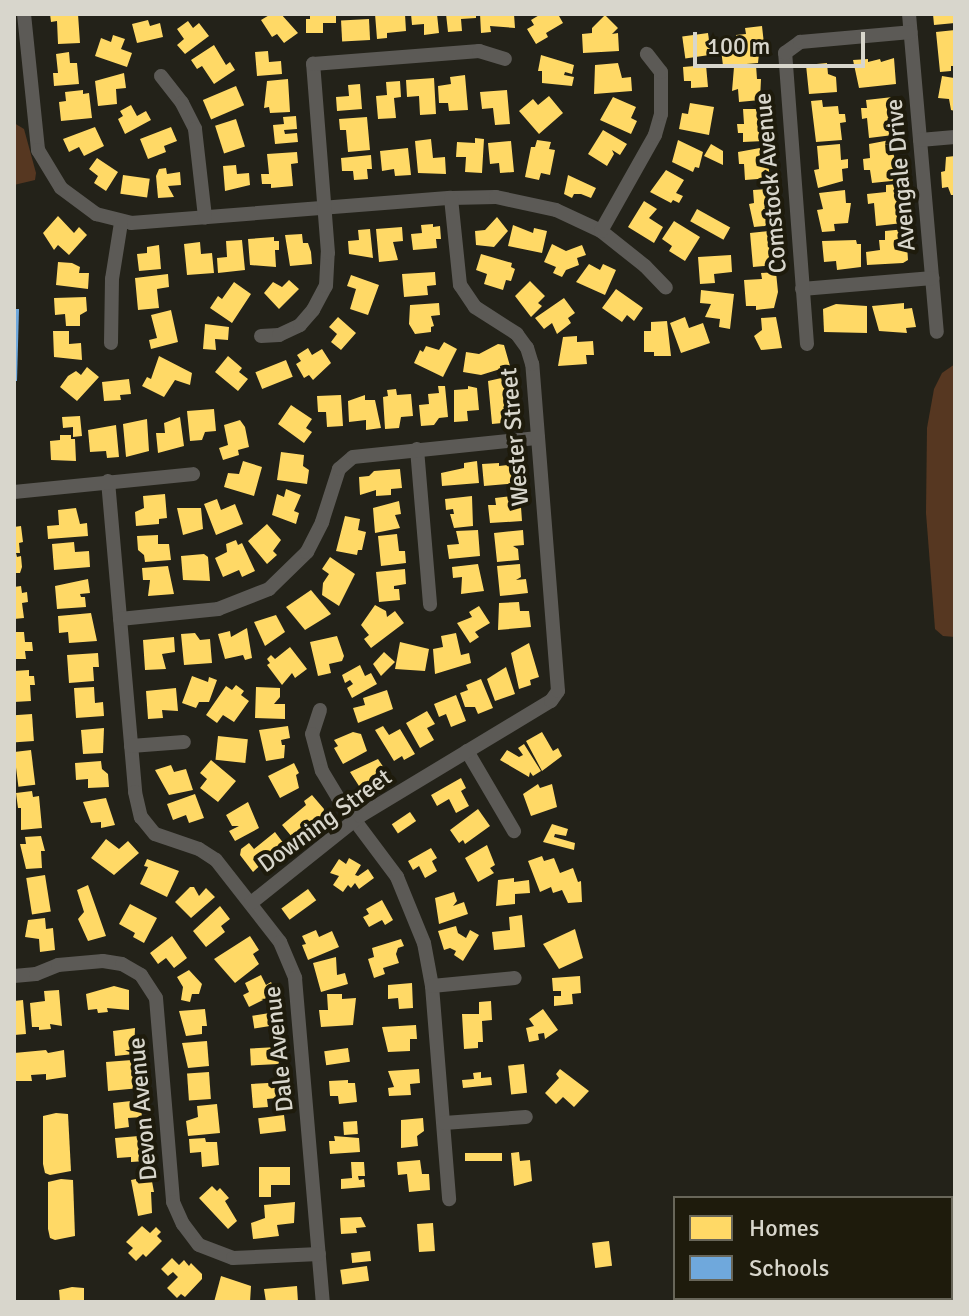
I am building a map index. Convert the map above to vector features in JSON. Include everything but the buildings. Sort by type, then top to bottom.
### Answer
[{"type":"street","points":[[24,14],[35,136],[43,163],[61,188],[79,204],[121,223],[496,197],[537,205],[601,231],[666,288]]},
{"type":"street","name":"Avengale Drive","points":[[909,14],[937,332]]},
{"type":"street","name":"Comstock Avenue","points":[[807,344],[785,53],[800,42],[911,32]]},
{"type":"street","points":[[261,336],[279,335],[300,325],[321,298],[329,270],[313,64],[479,51],[505,59]]},
{"type":"street","points":[[601,231],[655,135],[661,114],[661,72],[647,54]]},
{"type":"street","points":[[161,76],[182,103],[195,129],[205,217]]},
{"type":"street","points":[[920,140],[955,137]]},
{"type":"street","name":"Wester Street","points":[[451,198],[457,275],[475,316],[511,329],[527,348],[538,438],[558,684],[551,701]]},
{"type":"street","points":[[111,343],[111,287],[121,223]]},
{"type":"street","points":[[802,289],[933,278]]},
{"type":"street","points":[[120,619],[218,609],[269,589],[307,552],[322,522],[336,476],[346,462],[362,454],[538,438]]},
{"type":"street","points":[[417,449],[430,604]]},
{"type":"street","points":[[14,492],[193,474]]},
{"type":"street","name":"Dale Avenue","points":[[108,481],[137,806],[147,827],[166,840],[208,853],[251,903],[286,952],[295,978],[323,1302]]},
{"type":"street","name":"Downing Street","points":[[251,903],[354,820],[551,701]]},
{"type":"street","points":[[320,710],[312,734],[316,758],[354,820],[386,860],[406,895],[424,943],[432,986],[449,1199]]},
{"type":"street","points":[[131,746],[184,742]]},
{"type":"street","points":[[467,751],[514,831]]},
{"type":"street","name":"Devon Avenue","points":[[14,976],[36,974],[58,965],[103,961],[122,964],[141,975],[156,998],[173,1202],[183,1224],[199,1245],[233,1258],[319,1254]]},
{"type":"street","points":[[432,986],[515,978]]},
{"type":"street","points":[[444,1123],[526,1117]]},
{"type":"shaded area","points":[[14,123],[24,129],[36,173],[35,180],[14,185]]},
{"type":"shaded area","points":[[955,364],[955,637],[943,636],[935,629],[926,513],[927,428],[934,389],[942,373]]}]
